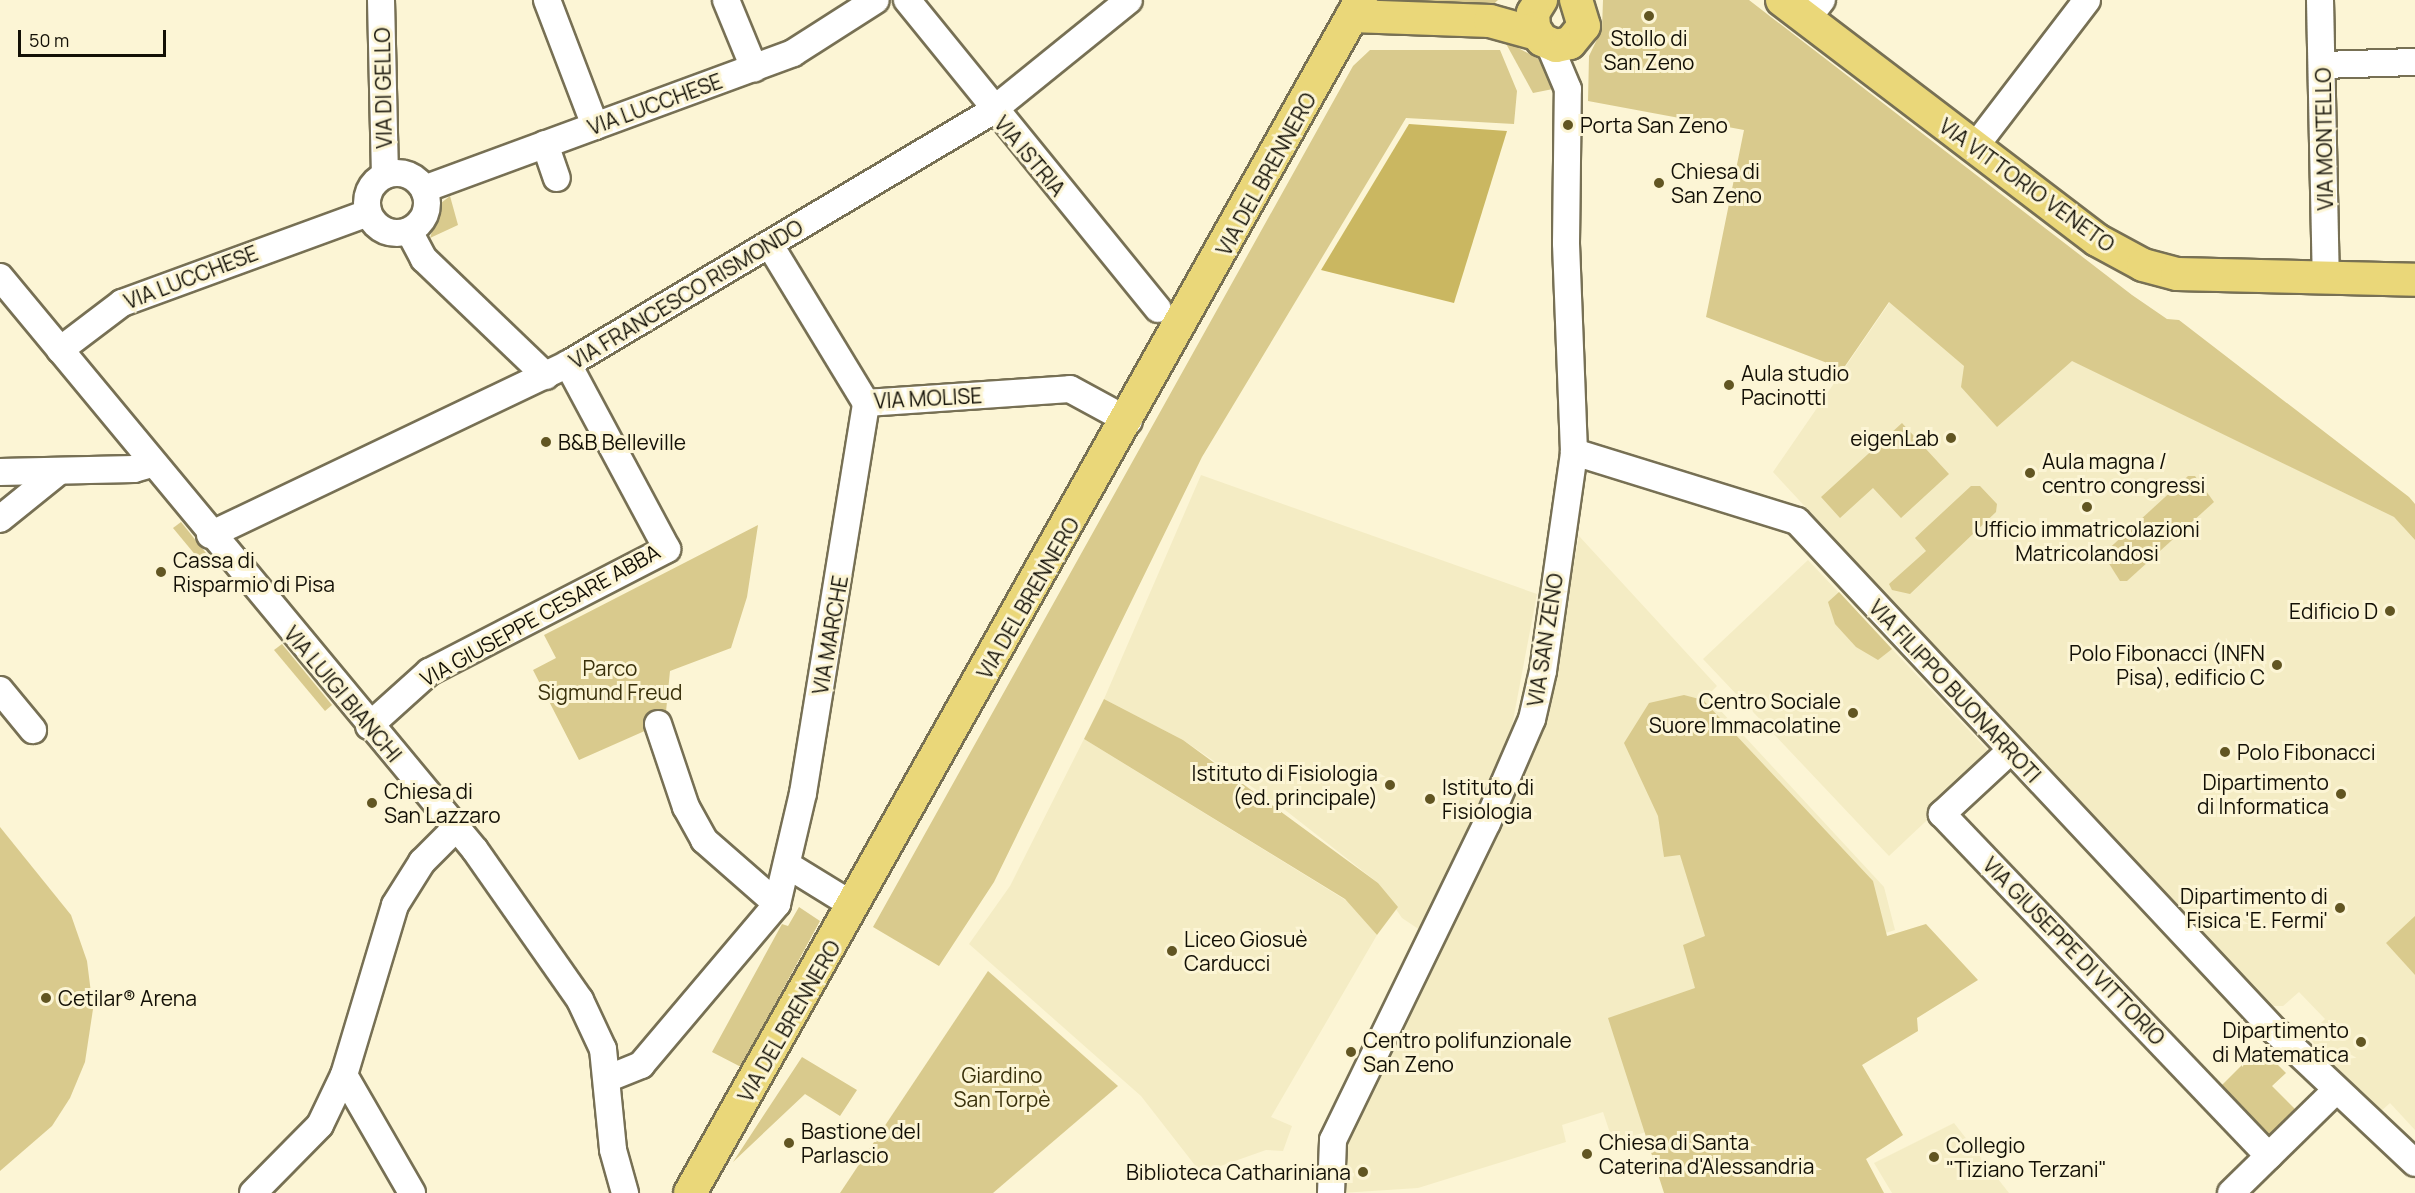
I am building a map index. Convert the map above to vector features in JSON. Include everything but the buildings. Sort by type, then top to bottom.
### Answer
[{"type":"main road","points":[[1541,0],[1533,13],[1543,39]]},
{"type":"main road","name":"VIA VITTORIO VENETO","points":[[1782,0],[1815,10],[1974,148],[2097,240],[2143,265],[2177,274],[2415,280]]},
{"type":"main road","points":[[1357,8],[1490,21],[1543,39],[1570,43],[1582,11]]},
{"type":"main road","name":"VIA DEL BRENNERO","points":[[690,1193],[1129,421],[1357,8]]},
{"type":"street","name":"VIA DI GELLO","points":[[381,0],[385,176]]},
{"type":"street","points":[[547,0],[595,126]]},
{"type":"street","points":[[726,0],[754,68]]},
{"type":"street","name":"VIA LUCCHESE","points":[[424,189],[754,68],[813,42],[876,0]]},
{"type":"street","name":"VIA ISTRIA","points":[[907,0],[992,111],[1158,309]]},
{"type":"street","name":"VIA FRANCESCO RISMONDO","points":[[210,535],[568,364],[992,111],[1129,0]]},
{"type":"street","points":[[1974,148],[2087,0]]},
{"type":"street","name":"VIA MONTELLO","points":[[2320,0],[2326,279]]},
{"type":"street","name":"VIA SAN ZENO","points":[[1331,1193],[1331,1150],[1342,1119],[1532,719],[1574,452],[1566,79],[1582,11]]},
{"type":"street","name":"VIA SAN ZENO","points":[[1543,39],[1566,79]]},
{"type":"street","points":[[2323,64],[2415,62]]},
{"type":"street","points":[[546,144],[557,178]]},
{"type":"street","points":[[404,174],[424,189],[423,216],[409,231],[389,232],[368,213],[370,190],[385,176],[404,174]]},
{"type":"street","name":"VIA LUCCHESE","points":[[60,350],[122,303],[368,213]]},
{"type":"street","points":[[409,231],[424,259],[546,376]]},
{"type":"street","name":"VIA MOLISE","points":[[770,245],[866,403],[1070,389],[1129,421]]},
{"type":"street","name":"VIA LUIGI BIANCHI","points":[[0,277],[210,535],[456,828],[580,1000],[600,1035],[609,1078],[613,1150],[625,1193]]},
{"type":"street","name":"VIA GIUSEPPE CESARE ABBA","points":[[369,726],[429,672],[667,549],[568,364]]},
{"type":"street","name":"VIA MARCHE","points":[[777,904],[789,866],[866,403]]},
{"type":"street","name":"VIA FILIPPO BUONARROTI","points":[[1574,452],[1791,517],[2275,1031],[2335,1091],[2415,1163]]},
{"type":"street","points":[[0,472],[134,469],[152,464]]},
{"type":"street","points":[[0,519],[58,472]]},
{"type":"street","points":[[0,690],[33,730]]},
{"type":"street","points":[[609,1078],[641,1065],[777,904],[700,833],[658,724]]},
{"type":"street","name":"VIA GIUSEPPE DI VITTORIO","points":[[2010,751],[1942,814],[2269,1155]]},
{"type":"street","points":[[253,1193],[316,1131],[344,1075],[395,905],[422,861],[456,828]]},
{"type":"street","points":[[789,866],[854,906]]},
{"type":"street","points":[[344,1075],[412,1193]]},
{"type":"street","points":[[2231,1193],[2335,1091]]},
{"type":"shaded area","points":[[1409,124],[1507,131],[1454,303],[1321,270]]},
{"type":"shaded area","name":"Polo Fibonacci","points":[[1925,251],[2072,360],[2394,517],[2415,540],[2415,1130],[2390,1103],[2379,1113],[2307,1036],[2325,1019],[2299,992],[2283,1006],[2268,1006],[1773,472]]},
{"type":"shaded area","points":[[1201,475],[1537,594],[1508,747],[1420,930],[1402,918],[1378,883],[1280,806],[1183,740],[1104,699]]},
{"type":"shaded area","points":[[1579,536],[1717,686],[1707,696],[1884,887],[1895,930],[1731,982],[1764,1096],[1613,1142],[1603,1112],[1562,1125],[1566,1142],[1418,1188],[1341,1193],[1339,1152],[1485,861],[1545,724]]},
{"type":"shaded area","name":"Centro Sociale Suore Immacolatine","points":[[1808,560],[1994,757],[1889,856],[1703,659]]},
{"type":"shaded area","name":"Liceo Giosuè Carducci","points":[[1084,739],[1347,901],[1377,935],[1271,1117],[1292,1126],[1283,1151],[1266,1150],[1201,1173],[1141,1096],[969,944],[1010,886]]},
{"type":"shaded area","name":"Collegio \"Tiziano Terzani\"","points":[[1954,1123],[2009,1193],[1892,1193],[1874,1163]]},
{"type":"green space","points":[[1388,0],[1498,0],[1487,10],[1393,6]]},
{"type":"green space","points":[[1603,0],[1749,0],[2132,295],[2167,319],[2179,320],[2409,497],[2415,504],[2415,540],[2394,517],[2072,361],[1997,427],[1961,387],[1964,366],[1889,302],[1843,369],[1706,317],[1744,130],[1588,101],[1589,56],[1602,29]]},
{"type":"green space","points":[[1504,40],[1542,61],[1558,88],[1533,93]]},
{"type":"green space","points":[[1370,50],[1500,50],[1517,91],[1514,124],[1406,118],[1202,457],[994,882],[939,966],[873,927],[1353,66]]},
{"type":"green space","points":[[450,196],[458,225],[430,238],[441,203]]},
{"type":"green space","points":[[1902,423],[1949,474],[1901,518],[1873,488],[1840,518],[1821,497]]},
{"type":"green space","points":[[2188,476],[2195,476],[2214,502],[2127,581],[2120,581],[2103,554]]},
{"type":"green space","points":[[1971,486],[1980,486],[1997,504],[1996,512],[1910,594],[1892,590],[1889,584],[1926,551],[1915,538]]},
{"type":"green space","points":[[181,522],[214,563],[207,569],[173,528]]},
{"type":"green space","name":"Parco Sigmund Freud","points":[[758,525],[747,597],[731,648],[670,671],[665,722],[579,760],[533,670],[556,658],[544,635]]},
{"type":"green space","points":[[1839,592],[1892,649],[1878,660],[1856,647],[1835,624],[1828,602]]},
{"type":"green space","points":[[282,644],[332,705],[325,711],[274,650]]},
{"type":"green space","points":[[1684,695],[1703,700],[1873,881],[1887,936],[1926,924],[1978,980],[1917,1018],[1918,1031],[1862,1065],[1903,1135],[1866,1159],[1884,1193],[1664,1193],[1608,1018],[1695,988],[1683,945],[1705,936],[1680,855],[1664,857],[1658,816],[1624,743],[1649,703]]},
{"type":"green space","points":[[1104,699],[1183,740],[1378,883],[1398,907],[1377,935],[1345,899],[1084,739]]},
{"type":"green space","name":"Cetilar® Arena","points":[[0,827],[71,915],[87,961],[93,1009],[85,1062],[70,1098],[52,1126],[0,1171]]},
{"type":"green space","points":[[799,907],[820,921],[741,1067],[712,1052],[782,924],[788,926]]},
{"type":"green space","points":[[2415,916],[2415,975],[2386,943]]},
{"type":"green space","name":"Giardino San Torpè","points":[[988,971],[1118,1086],[993,1193],[840,1193]]},
{"type":"green space","points":[[2260,1047],[2286,1073],[2272,1086],[2296,1110],[2265,1140],[2216,1091]]},
{"type":"green space","points":[[802,1057],[857,1090],[840,1116],[805,1094],[733,1162]]},
{"type":"place","name":"Stollo di San Zeno","points":[[1649,16]]},
{"type":"place","name":"Porta San Zeno","points":[[1568,125]]},
{"type":"place","name":"Chiesa di San Zeno","points":[[1659,183]]},
{"type":"place","name":"Aula studio Pacinotti","points":[[1729,385]]},
{"type":"place","name":"eigenLab","points":[[1951,438]]},
{"type":"place","name":"B&B Belleville","points":[[546,442]]},
{"type":"place","name":"Aula magna / centro congressi","points":[[2030,473]]},
{"type":"place","name":"Ufficio immatricolazioni Matricolandosi","points":[[2087,507]]},
{"type":"place","name":"Cassa di Risparmio di Pisa","points":[[161,572]]},
{"type":"place","name":"Edificio D","points":[[2390,611]]},
{"type":"place","name":"Polo Fibonacci (INFN Pisa), edificio C","points":[[2277,665]]},
{"type":"place","name":"Centro Sociale Suore Immacolatine","points":[[1853,713]]},
{"type":"place","name":"Polo Fibonacci","points":[[2225,752]]},
{"type":"place","name":"Istituto di Fisiologia (ed. principale)","points":[[1390,785]]},
{"type":"place","name":"Dipartimento di Informatica","points":[[2341,794]]},
{"type":"place","name":"Istituto di Fisiologia","points":[[1430,799]]},
{"type":"place","name":"Chiesa di San Lazzaro","points":[[372,803]]},
{"type":"place","name":"Dipartimento di Fisica 'E. Fermi'","points":[[2340,908]]},
{"type":"place","name":"Liceo Giosuè Carducci","points":[[1172,951]]},
{"type":"place","name":"Cetilar® Arena","points":[[46,998]]},
{"type":"place","name":"Dipartimento di Matematica","points":[[2361,1042]]},
{"type":"place","name":"Centro polifunzionale San Zeno","points":[[1351,1052]]},
{"type":"place","name":"Bastione del Parlascio","points":[[789,1143]]},
{"type":"place","name":"Chiesa di Santa Caterina d'Alessandria","points":[[1587,1154]]},
{"type":"place","name":"Collegio \"Tiziano Terzani\"","points":[[1934,1157]]},
{"type":"place","name":"Biblioteca Cathariniana","points":[[1363,1172]]}]
